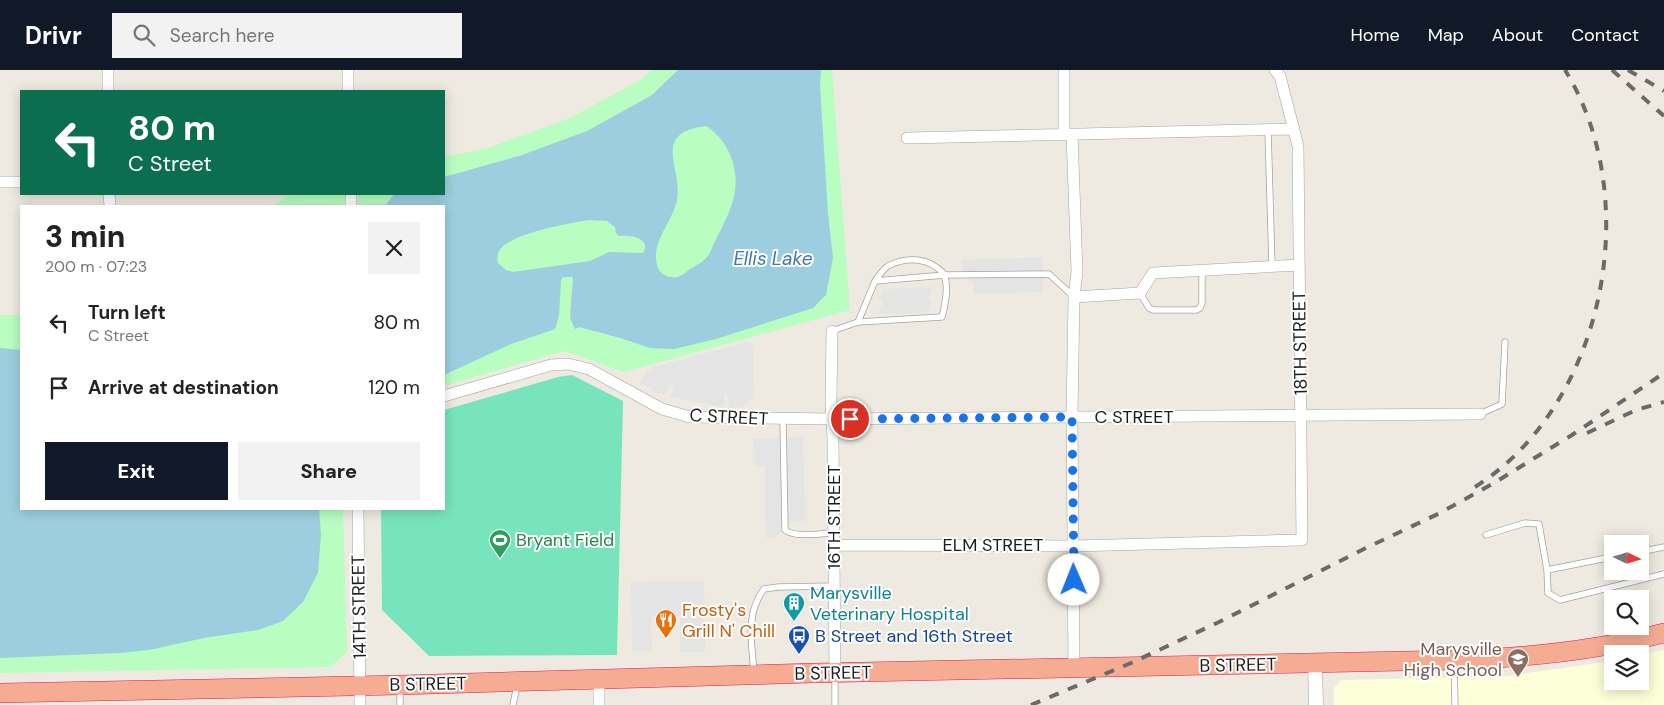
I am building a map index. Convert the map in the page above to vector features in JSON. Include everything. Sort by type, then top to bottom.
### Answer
[{"type":"highway","name":"B STREET","points":[[0,693],[1454,660],[1555,654],[1619,644],[1664,633]]},
{"type":"street","points":[[108,70],[108,90]]},
{"type":"street","points":[[348,70],[348,90]]},
{"type":"street","points":[[1064,70],[1077,272],[1074,297],[1072,417],[1074,668]]},
{"type":"street","name":"18TH STREET","points":[[1275,70],[1280,76],[1298,146],[1302,540]]},
{"type":"street","points":[[907,138],[1294,129]]},
{"type":"street","points":[[0,182],[20,182]]},
{"type":"street","points":[[1074,297],[1140,293],[1153,273],[1299,265]]},
{"type":"street","name":"16TH STREET","points":[[832,331],[835,673]]},
{"type":"street","name":"C STREET","points":[[445,396],[551,365],[568,364],[589,369],[662,409],[690,417],[832,419],[1480,414]]},
{"type":"street","name":"14TH STREET","points":[[358,510],[360,705]]},
{"type":"street","name":"ELM STREET","points":[[834,545],[1073,546],[1302,540]]},
{"type":"street","points":[[1315,664],[1316,705]]},
{"type":"street","points":[[599,679],[599,705]]},
{"type":"lane","points":[[1268,130],[1272,266]]},
{"type":"lane","points":[[832,331],[858,322],[942,317],[946,304],[945,276],[941,271],[922,260],[911,260],[886,267],[875,281],[858,322]]},
{"type":"lane","points":[[1140,293],[1149,308],[1153,310],[1196,310],[1200,308],[1202,303],[1202,270]]},
{"type":"lane","points":[[875,281],[945,276],[1049,274],[1074,297]]},
{"type":"lane","points":[[1480,414],[1502,404],[1505,342]]},
{"type":"lane","points":[[783,419],[785,530],[789,533],[798,534],[833,533]]},
{"type":"lane","points":[[1486,535],[1525,523],[1539,524],[1547,570],[1548,593],[1560,600],[1664,574]]},
{"type":"lane","points":[[1649,550],[1664,547]]},
{"type":"lane","points":[[1547,570],[1604,559]]},
{"type":"lane","points":[[754,675],[750,625],[756,600],[764,589],[834,586]]},
{"type":"lane","points":[[1454,660],[1456,705]]},
{"type":"lane","points":[[835,673],[835,705]]},
{"type":"lane","points":[[513,705],[518,681]]},
{"type":"lane","points":[[400,685],[400,705]]},
{"type":"shaded area","points":[[1042,257],[1043,292],[973,294],[974,285],[962,269],[961,260]]},
{"type":"shaded area","points":[[933,287],[927,300],[931,302],[927,312],[877,314],[884,301],[879,298],[884,289]]},
{"type":"shaded area","points":[[749,342],[753,348],[754,398],[741,407],[729,408],[727,393],[725,394],[723,407],[671,397],[674,386],[671,385],[664,395],[639,383],[652,367]]},
{"type":"shaded area","points":[[803,437],[805,521],[792,522],[775,538],[766,538],[765,466],[755,467],[753,439]]},
{"type":"shaded area","points":[[704,581],[705,652],[680,652],[680,616],[651,616],[652,651],[632,651],[631,582]]},
{"type":"shaded area","name":"Marysville High School","points":[[1664,650],[1664,705],[1334,705],[1334,688],[1342,680],[1507,676],[1604,662],[1604,690],[1649,690],[1649,653]]},
{"type":"green space","name":"Ellis Lake","points":[[651,70],[832,70],[850,310],[624,372],[564,351],[445,386],[445,205],[274,205],[289,195],[445,195],[445,157],[488,148],[570,118],[642,79]]},
{"type":"green space","points":[[0,315],[20,315],[20,510],[343,510],[347,652],[330,667],[0,673]]},
{"type":"green space","name":"Bryant Field","points":[[572,375],[623,401],[617,655],[429,656],[382,610],[381,510],[445,510],[445,410],[558,377]]},
{"type":"water","name":"Ellis Lake","points":[[678,70],[821,70],[820,85],[828,214],[833,258],[826,295],[813,308],[716,339],[674,349],[650,348],[579,327],[575,329],[570,318],[573,277],[563,277],[561,280],[559,316],[555,329],[511,344],[445,375],[445,205],[386,205],[393,195],[445,195],[445,177],[522,155],[587,131],[652,95]],"holes":[[[706,126],[722,140],[732,159],[736,182],[733,200],[727,217],[710,252],[704,260],[681,276],[670,277],[658,268],[656,250],[677,200],[678,188],[673,154],[674,144],[679,136],[689,130]],[[589,220],[607,221],[615,227],[616,233],[619,236],[634,237],[642,241],[645,244],[643,253],[609,252],[590,261],[513,272],[506,270],[498,263],[501,248],[519,237]]]},
{"type":"water","points":[[0,348],[20,350],[20,510],[319,510],[321,535],[318,573],[303,602],[283,621],[258,630],[204,638],[149,650],[0,658]]},
{"type":"railway","points":[[1475,487],[1519,451],[1555,405],[1582,353],[1599,296],[1606,237],[1603,178],[1589,122],[1565,70]]},
{"type":"railway","points":[[1612,70],[1664,116]]},
{"type":"railway","points":[[1628,70],[1664,91]]},
{"type":"railway","points":[[1031,705],[1131,663],[1217,623],[1440,513],[1494,483],[1572,435],[1664,373]]},
{"type":"railway","points":[[1587,433],[1636,410],[1664,402]]},
{"type":"place","name":"Bryant Field","points":[[500,559]]},
{"type":"place","name":"Marysville Veterinary Hospital","points":[[794,622]]},
{"type":"place","name":"Frosty's Grill N' Chill","points":[[666,639]]},
{"type":"place","name":"B Street and 16th Street","points":[[799,655]]},
{"type":"place","name":"Marysville High School","points":[[1518,678]]},
{"type":"route","points":[[850,419],[1072,417],[1074,580]]}]
